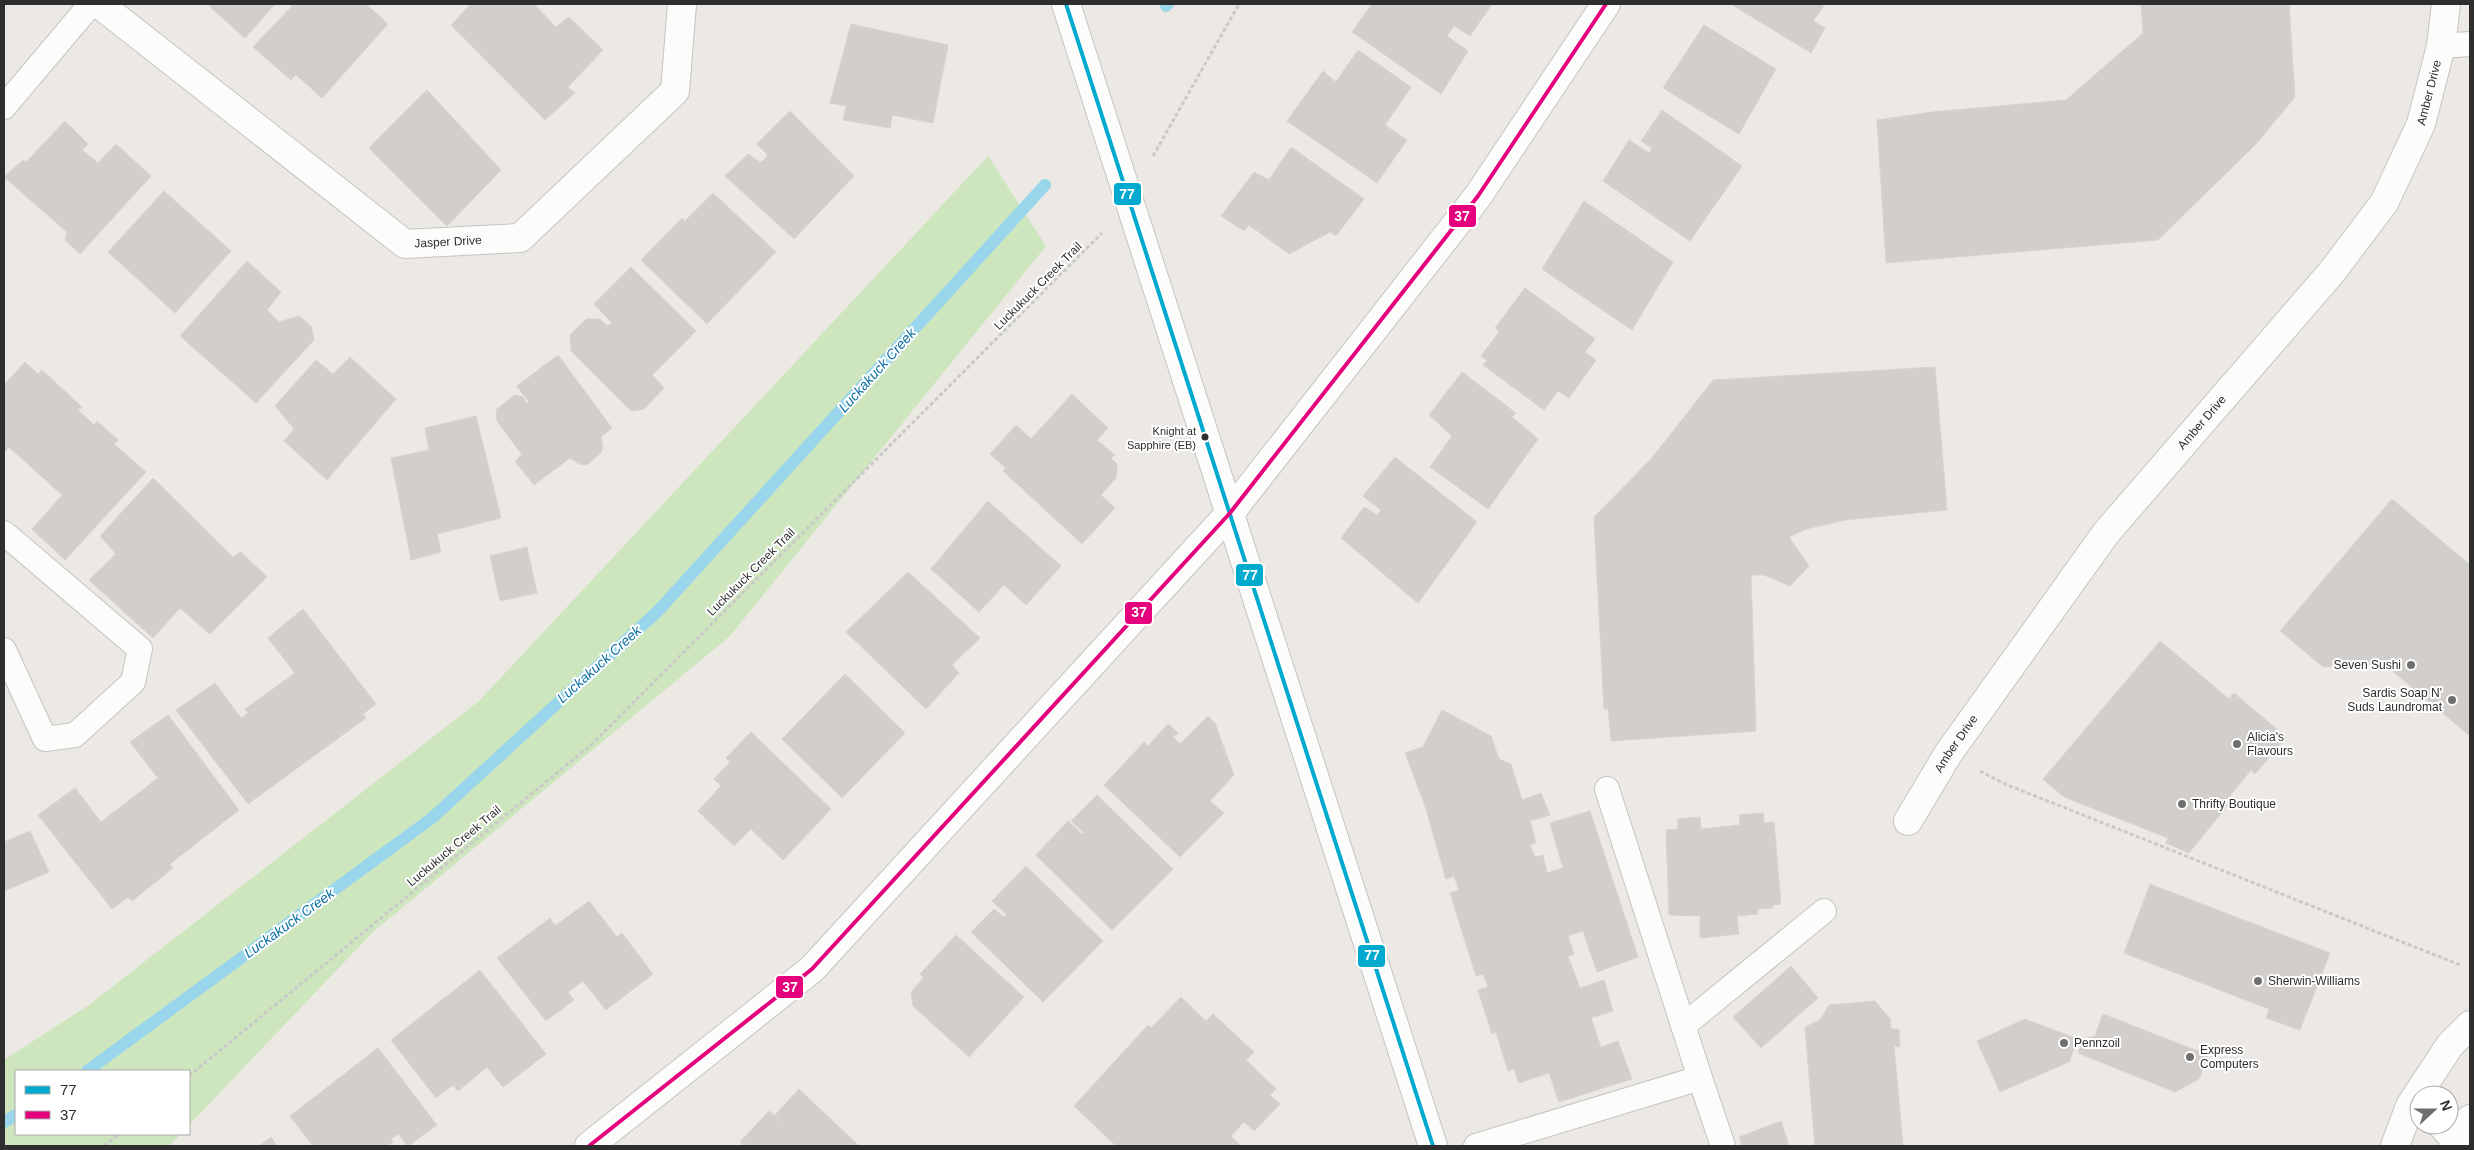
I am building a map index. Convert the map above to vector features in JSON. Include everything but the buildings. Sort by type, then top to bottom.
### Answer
[{"type":"street","name":"Jasper Drive","points":[[100,4],[405,244],[520,238],[674,91],[682,4]]},
{"type":"street","points":[[1066,4],[1433,1146]]},
{"type":"street","points":[[589,1146],[812,969],[1230,513],[1478,196],[1606,4]]},
{"type":"street","name":"Amber Drive","points":[[1908,821],[1948,754],[2106,533],[2331,273],[2384,203],[2422,124],[2440,46],[2446,4]]},
{"type":"street","points":[[2428,1085],[2450,1045],[2470,1025]]},
{"type":"street","points":[[2395,1146],[2409,1119]]},
{"type":"street","points":[[2458,1146],[2470,1119]]},
{"type":"lane","points":[[4,107],[91,4]]},
{"type":"lane","points":[[2440,46],[2470,44]]},
{"type":"lane","points":[[4,533],[140,649],[133,682],[75,735],[45,740],[4,650]]},
{"type":"lane","points":[[1607,789],[1723,1146]]},
{"type":"lane","points":[[1683,1026],[1824,911]]},
{"type":"lane","points":[[1476,1146],[1700,1078]]},
{"type":"lane","points":[[2449,1135],[2458,1146]]},
{"type":"path","name":"Luckukuck Creek Trail","points":[[190,1075],[590,745],[1130,205],[1165,132],[1239,4]]},
{"type":"path","points":[[1948,754],[2005,784],[2460,965]]},
{"type":"path","points":[[104,1146],[118,1135]]},
{"type":"green space","points":[[988,156],[1046,246],[730,636],[373,932],[190,1124],[190,1070],[15,1070],[15,1135],[180,1135],[169,1146],[4,1146],[4,1060],[89,1005],[479,701]]},
{"type":"waterway","name":"Luckakuck Creek","points":[[88,1070],[432,818],[658,611],[1045,185]]},
{"type":"waterway","name":"Luckakuck Creek","points":[[4,1122],[15,1116]]},
{"type":"transit line","name":"77","points":[[1066,4],[1433,1146]]},
{"type":"transit line","name":"37","points":[[589,1146],[812,969],[1230,513],[1478,196],[1606,4]]},
{"type":"place","name":"Knight at Sapphire (EB)","points":[[1205,437]]},
{"type":"place","name":"Seven Sushi","points":[[2411,665]]},
{"type":"place","name":"Sardis Soap N' Suds Laundromat","points":[[2452,700]]},
{"type":"place","name":"Alicia's Flavours","points":[[2237,744]]},
{"type":"place","name":"Thrifty Boutique","points":[[2182,804]]},
{"type":"place","name":"Sherwin-Williams","points":[[2258,981]]},
{"type":"place","name":"Pennzoil","points":[[2064,1043]]},
{"type":"place","name":"Express Computers","points":[[2190,1057]]}]
